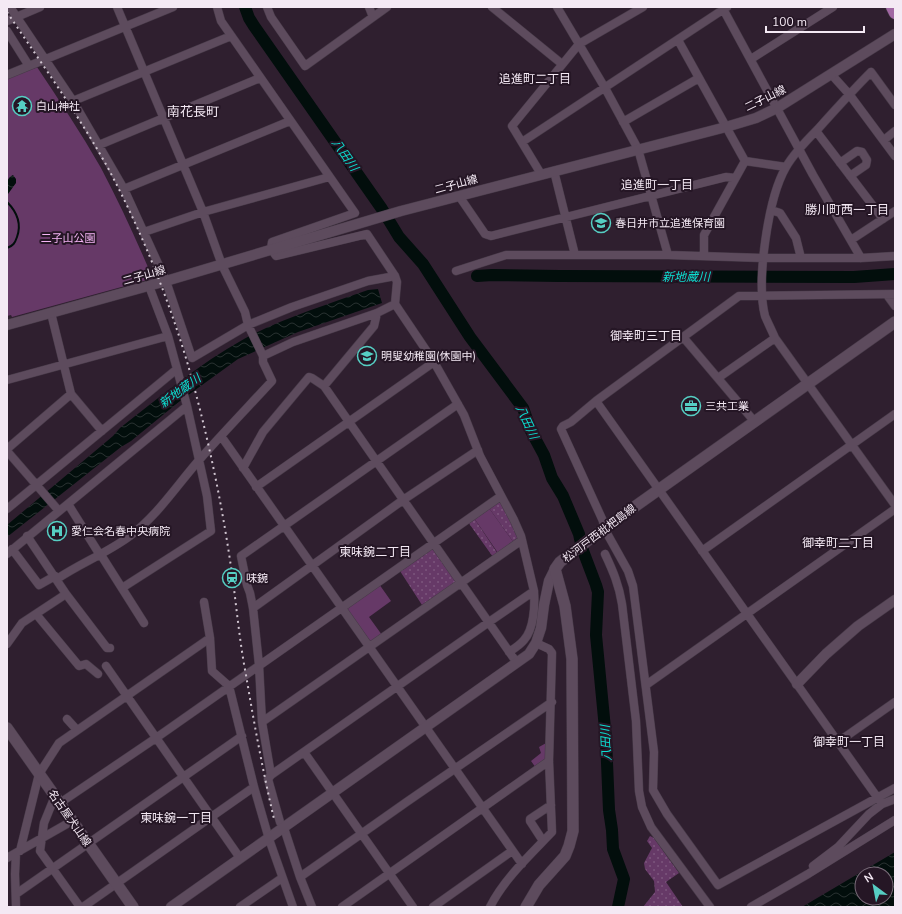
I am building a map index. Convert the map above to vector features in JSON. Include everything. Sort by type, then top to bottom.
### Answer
[{"type":"main road","points":[[892,7],[895,13]]},
{"type":"main road","name":"松河戸西枇杷島線","points":[[526,907],[539,885],[565,856],[573,831],[572,659],[565,606],[557,565],[659,489],[895,322]]},
{"type":"main road","name":"名古屋犬山線","points":[[7,728],[133,907]]},
{"type":"street","points":[[10,7],[73,101],[124,189],[166,282],[192,358],[249,327],[292,307],[368,281],[395,276]]},
{"type":"street","points":[[7,21],[40,7]]},
{"type":"street","points":[[117,7],[203,212],[222,265],[245,312],[249,327],[272,381],[199,460],[162,507],[131,535],[100,555],[39,586],[10,551],[57,509],[68,504],[187,406]]},
{"type":"street","points":[[7,75],[173,7]]},
{"type":"street","points":[[217,7],[221,21],[230,36],[355,213],[272,242],[272,249],[276,256],[367,234],[395,276],[397,282],[395,304],[434,362],[458,404],[478,450],[514,520],[522,540],[535,599],[530,629],[526,639],[509,652]]},
{"type":"street","points":[[267,7],[271,17],[305,66],[387,7]]},
{"type":"street","points":[[369,7],[373,17]]},
{"type":"street","points":[[492,7],[562,64]]},
{"type":"street","points":[[557,7],[605,88],[638,149],[650,196],[668,255]]},
{"type":"street","points":[[541,174],[512,126],[579,44],[643,7]]},
{"type":"street","points":[[751,59],[833,7]]},
{"type":"street","points":[[522,142],[678,40],[724,8],[813,175],[861,258]]},
{"type":"street","points":[[7,31],[29,66]]},
{"type":"street","name":"二子山線","points":[[7,325],[166,282],[399,211],[756,118],[777,108],[895,34]]},
{"type":"street","points":[[73,101],[230,36]]},
{"type":"street","points":[[678,40],[746,161]]},
{"type":"street","points":[[895,105],[871,72],[799,148],[786,167],[775,193],[763,258],[763,297],[766,316],[775,338],[895,505]]},
{"type":"street","points":[[831,74],[849,94],[895,156]]},
{"type":"street","points":[[99,145],[260,78]]},
{"type":"street","points":[[623,122],[699,78]]},
{"type":"street","points":[[124,189],[290,120]]},
{"type":"street","points":[[816,131],[883,219]]},
{"type":"street","points":[[884,140],[895,131]]},
{"type":"street","points":[[840,163],[857,151],[862,152],[867,160],[866,165],[850,176]]},
{"type":"street","points":[[746,161],[786,167]]},
{"type":"street","points":[[704,256],[704,235],[746,161]]},
{"type":"street","points":[[554,171],[575,255]]},
{"type":"street","points":[[144,232],[203,212],[329,177]]},
{"type":"street","points":[[459,196],[485,234],[492,236],[726,177],[735,178]]},
{"type":"street","points":[[772,210],[780,212],[796,238],[801,258]]},
{"type":"street","points":[[851,240],[895,211]]},
{"type":"street","points":[[456,271],[506,255],[668,255],[763,258],[861,258],[895,256]]},
{"type":"street","points":[[122,588],[211,532],[207,496],[187,406],[168,336],[149,286]]},
{"type":"street","points":[[895,306],[891,295],[739,296],[596,401],[561,429],[603,521],[602,530],[628,571],[633,586],[654,752],[654,790],[667,814],[718,885],[880,801],[895,799]]},
{"type":"street","points":[[262,355],[293,342],[377,313],[395,304]]},
{"type":"street","points":[[51,313],[71,394],[102,431]]},
{"type":"street","points":[[324,386],[374,326],[377,313]]},
{"type":"street","points":[[7,380],[168,336]]},
{"type":"street","points":[[683,337],[754,421]]},
{"type":"street","points":[[718,378],[775,338]]},
{"type":"street","points":[[256,487],[434,362]]},
{"type":"street","points":[[7,509],[37,487],[177,369]]},
{"type":"street","points":[[243,468],[264,432],[309,377],[324,386],[517,663]]},
{"type":"street","points":[[57,509],[7,450],[71,394]]},
{"type":"street","points":[[596,401],[880,801]]},
{"type":"street","points":[[271,775],[262,722],[259,665],[253,608],[250,593],[246,585],[241,556],[458,404]]},
{"type":"street","points":[[702,550],[895,414]]},
{"type":"street","points":[[221,436],[481,808],[522,864]]},
{"type":"street","points":[[253,608],[403,500],[478,450]]},
{"type":"street","points":[[254,787],[82,907],[40,851],[44,823],[58,799],[156,738],[340,607],[501,496]]},
{"type":"street","points":[[68,504],[144,623]]},
{"type":"street","points":[[646,685],[895,509]]},
{"type":"street","points":[[28,536],[66,594],[108,648],[110,648]]},
{"type":"street","points":[[262,722],[522,540]]},
{"type":"street","points":[[605,554],[620,588],[636,721],[639,791],[642,807],[651,827],[710,907]]},
{"type":"street","points":[[171,907],[529,654],[536,643],[541,628],[549,581],[557,565]]},
{"type":"street","points":[[312,907],[300,877],[284,828],[280,822],[268,779],[271,775],[534,591]]},
{"type":"street","points":[[7,644],[22,623],[66,594]]},
{"type":"street","points":[[797,684],[826,654],[858,626],[895,600]]},
{"type":"street","points":[[204,602],[210,638],[212,671],[229,686],[254,787],[269,839],[293,907]]},
{"type":"street","points":[[36,614],[78,666],[86,664],[98,674]]},
{"type":"street","points":[[16,907],[15,874],[18,852],[39,774],[59,743],[210,638]]},
{"type":"street","points":[[490,907],[495,896],[552,832],[549,761],[552,702],[552,653],[550,649],[536,643]]},
{"type":"street","points":[[106,666],[240,858]]},
{"type":"street","points":[[300,877],[552,702]]},
{"type":"street","points":[[838,742],[895,702]]},
{"type":"street","points":[[67,719],[77,730]]},
{"type":"street","points":[[16,894],[242,736]]},
{"type":"street","points":[[304,752],[414,907]]},
{"type":"street","points":[[342,907],[549,761]]},
{"type":"street","points":[[808,874],[808,869],[838,847],[880,801],[895,788]]},
{"type":"street","points":[[543,841],[530,819],[551,805]]},
{"type":"street","points":[[750,907],[808,874],[895,820]]},
{"type":"street","points":[[7,858],[72,821]]},
{"type":"street","points":[[433,907],[512,851]]},
{"type":"street","points":[[240,907],[251,904],[282,878]]},
{"type":"green space","name":"二子山公園","points":[[37,67],[78,129],[101,168],[115,195],[153,279],[12,317],[11,315],[7,316],[7,79]]},
{"type":"green space","points":[[498,502],[501,502],[518,536],[514,543],[489,508]]},
{"type":"green space","points":[[489,508],[514,543],[498,553],[474,518]]},
{"type":"green space","points":[[474,518],[498,554],[493,557],[468,522]]},
{"type":"green space","points":[[433,548],[457,582],[422,605],[400,571]]},
{"type":"green space","points":[[379,584],[391,601],[369,617],[382,635],[371,642],[368,642],[346,609]]},
{"type":"green space","points":[[548,742],[548,761],[536,768],[531,761],[541,753],[539,747]]},
{"type":"green space","points":[[650,836],[654,838],[679,873],[666,882],[683,907],[643,907],[655,892],[654,881],[645,869],[644,863],[652,848],[647,841]]},
{"type":"water","points":[[13,175],[16,179],[16,183],[8,194],[7,199],[7,182]]},
{"type":"water","points":[[378,289],[382,303],[298,332],[238,359],[180,401],[7,537],[7,525],[113,436],[120,428],[211,359],[259,331],[305,312],[368,290]]},
{"type":"water","points":[[895,852],[895,907],[802,907],[854,876],[854,906],[894,906],[894,866],[871,866]]},
{"type":"waterway","name":"八田川","points":[[245,7],[254,26],[382,209],[399,237],[423,264],[470,337],[523,408],[531,431],[544,455],[552,478],[563,496],[579,534],[582,548],[598,592],[596,635],[606,739],[609,810],[613,849],[624,879],[618,907]]},
{"type":"waterway","points":[[7,202],[16,214],[19,222],[15,243],[7,248]]},
{"type":"waterway","name":"新地蔵川","points":[[477,276],[854,277],[895,274]]},
{"type":"railway","points":[[7,12],[72,108],[108,168],[143,240],[172,314],[188,365],[202,418],[220,499],[233,581],[240,640],[259,747],[274,819]]},
{"type":"place","name":"白山神社","points":[[22,106]]},
{"type":"place","name":"春日井市立追進保育園","points":[[601,223]]},
{"type":"place","name":"明叟幼稚園(休園中)","points":[[367,356]]},
{"type":"place","name":"三共工業","points":[[691,406]]},
{"type":"place","name":"愛仁会名春中央病院","points":[[57,531]]},
{"type":"place","name":"味鋺","points":[[232,578]]},
{"type":"district","name":"追進町二丁目","points":[[535,79]]},
{"type":"district","name":"南花長町","points":[[193,111]]},
{"type":"district","name":"追進町一丁目","points":[[657,185]]},
{"type":"district","name":"勝川町西一丁目","points":[[847,210]]},
{"type":"district","name":"御幸町三丁目","points":[[646,336]]},
{"type":"district","name":"御幸町二丁目","points":[[838,543]]},
{"type":"district","name":"東味鋺二丁目","points":[[375,552]]},
{"type":"district","name":"御幸町一丁目","points":[[849,742]]},
{"type":"district","name":"東味鋺一丁目","points":[[176,818]]}]
